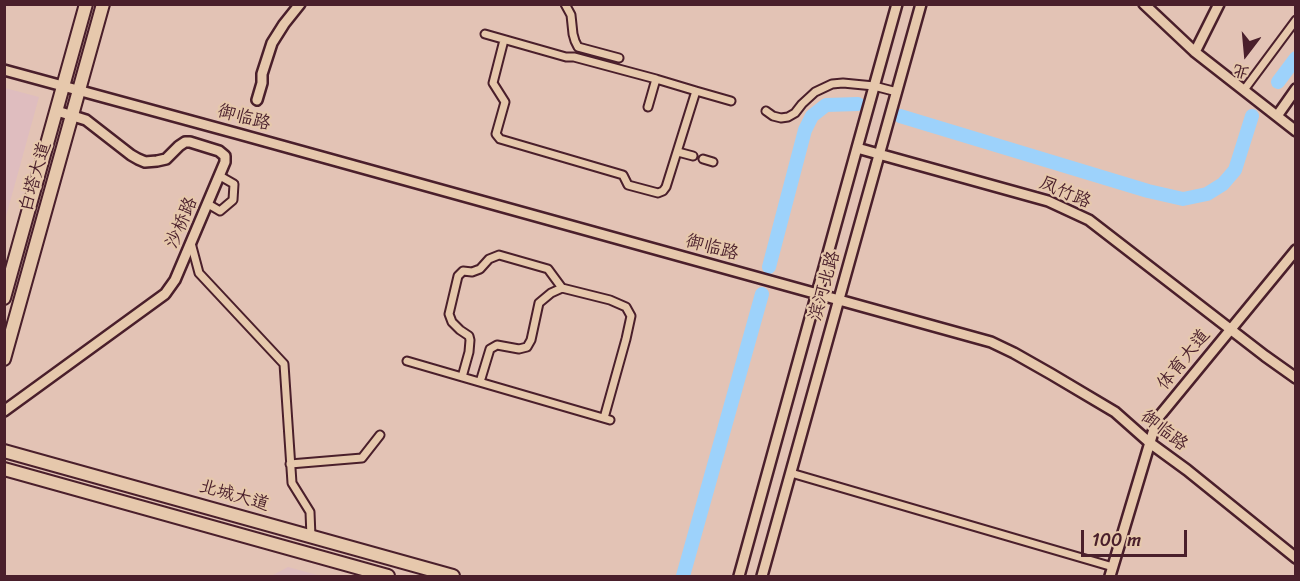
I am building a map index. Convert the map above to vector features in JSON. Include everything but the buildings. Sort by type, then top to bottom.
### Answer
[{"type":"highway","name":"白塔大道","points":[[4,298],[86,4]]},
{"type":"highway","name":"白塔大道","points":[[4,359],[103,4]]},
{"type":"highway","name":"北城大道","points":[[4,451],[453,576]]},
{"type":"highway","name":"北城大道","points":[[4,469],[362,573],[388,576]]},
{"type":"street","points":[[256,100],[272,43],[300,4]]},
{"type":"street","points":[[565,4],[571,15],[574,42],[578,47],[619,58]]},
{"type":"street","name":"滨河北路","points":[[739,576],[897,4]]},
{"type":"street","name":"滨河北路","points":[[762,576],[921,4]]},
{"type":"street","points":[[1144,4],[1196,50],[1278,114],[1296,131]]},
{"type":"street","points":[[1150,4],[1196,50]]},
{"type":"street","points":[[1196,50],[1219,4]]},
{"type":"street","points":[[1245,88],[1296,20]]},
{"type":"street","points":[[485,34],[731,101]]},
{"type":"street","points":[[504,40],[493,83],[505,102],[496,134],[500,139],[623,175],[628,185],[658,193],[666,187],[696,91]]},
{"type":"street","name":"御临路","points":[[4,70],[991,342],[1051,374],[1114,412],[1296,558]]},
{"type":"street","points":[[648,107],[656,79]]},
{"type":"street","points":[[765,111],[773,116],[788,117],[795,113],[815,92],[832,84],[874,87],[896,93]]},
{"type":"street","points":[[1278,114],[1296,89]]},
{"type":"street","name":"沙桥路","points":[[4,411],[165,294],[175,280],[220,176],[225,156],[219,151],[185,142],[166,159],[145,162],[86,120],[57,111]]},
{"type":"street","points":[[1278,114],[1296,125]]},
{"type":"street","name":"凤竹路","points":[[856,148],[1048,201],[1089,220],[1230,330],[1296,378]]},
{"type":"street","points":[[678,152],[693,156]]},
{"type":"street","points":[[703,159],[713,162]]},
{"type":"street","points":[[208,204],[220,211],[233,200],[234,184],[220,176]]},
{"type":"street","points":[[191,243],[199,273],[284,364],[292,483],[310,512],[311,537]]},
{"type":"street","name":"体育大道","points":[[1111,572],[1157,419],[1296,250]]},
{"type":"street","points":[[462,376],[470,340],[469,336],[452,322],[449,314],[458,276],[463,271],[472,272],[480,269],[489,259],[499,255],[548,269],[562,288]]},
{"type":"street","points":[[407,361],[607,419],[631,316],[626,307],[610,300],[562,288],[551,293],[540,303],[531,340],[527,347],[519,349],[497,345],[490,349],[480,382]]},
{"type":"street","points":[[290,464],[362,458],[380,435]]},
{"type":"street","points":[[790,473],[1111,572]]},
{"type":"shaded area","points":[[4,88],[39,97],[5,220]]},
{"type":"shaded area","points":[[288,567],[321,576],[271,576]]},
{"type":"waterway","points":[[1278,82],[1296,58]]},
{"type":"waterway","points":[[769,267],[805,130],[812,116],[826,105],[858,104]]},
{"type":"waterway","points":[[900,116],[1148,191],[1183,199],[1207,194],[1223,184],[1235,170],[1252,116]]},
{"type":"waterway","points":[[683,576],[762,294]]}]
